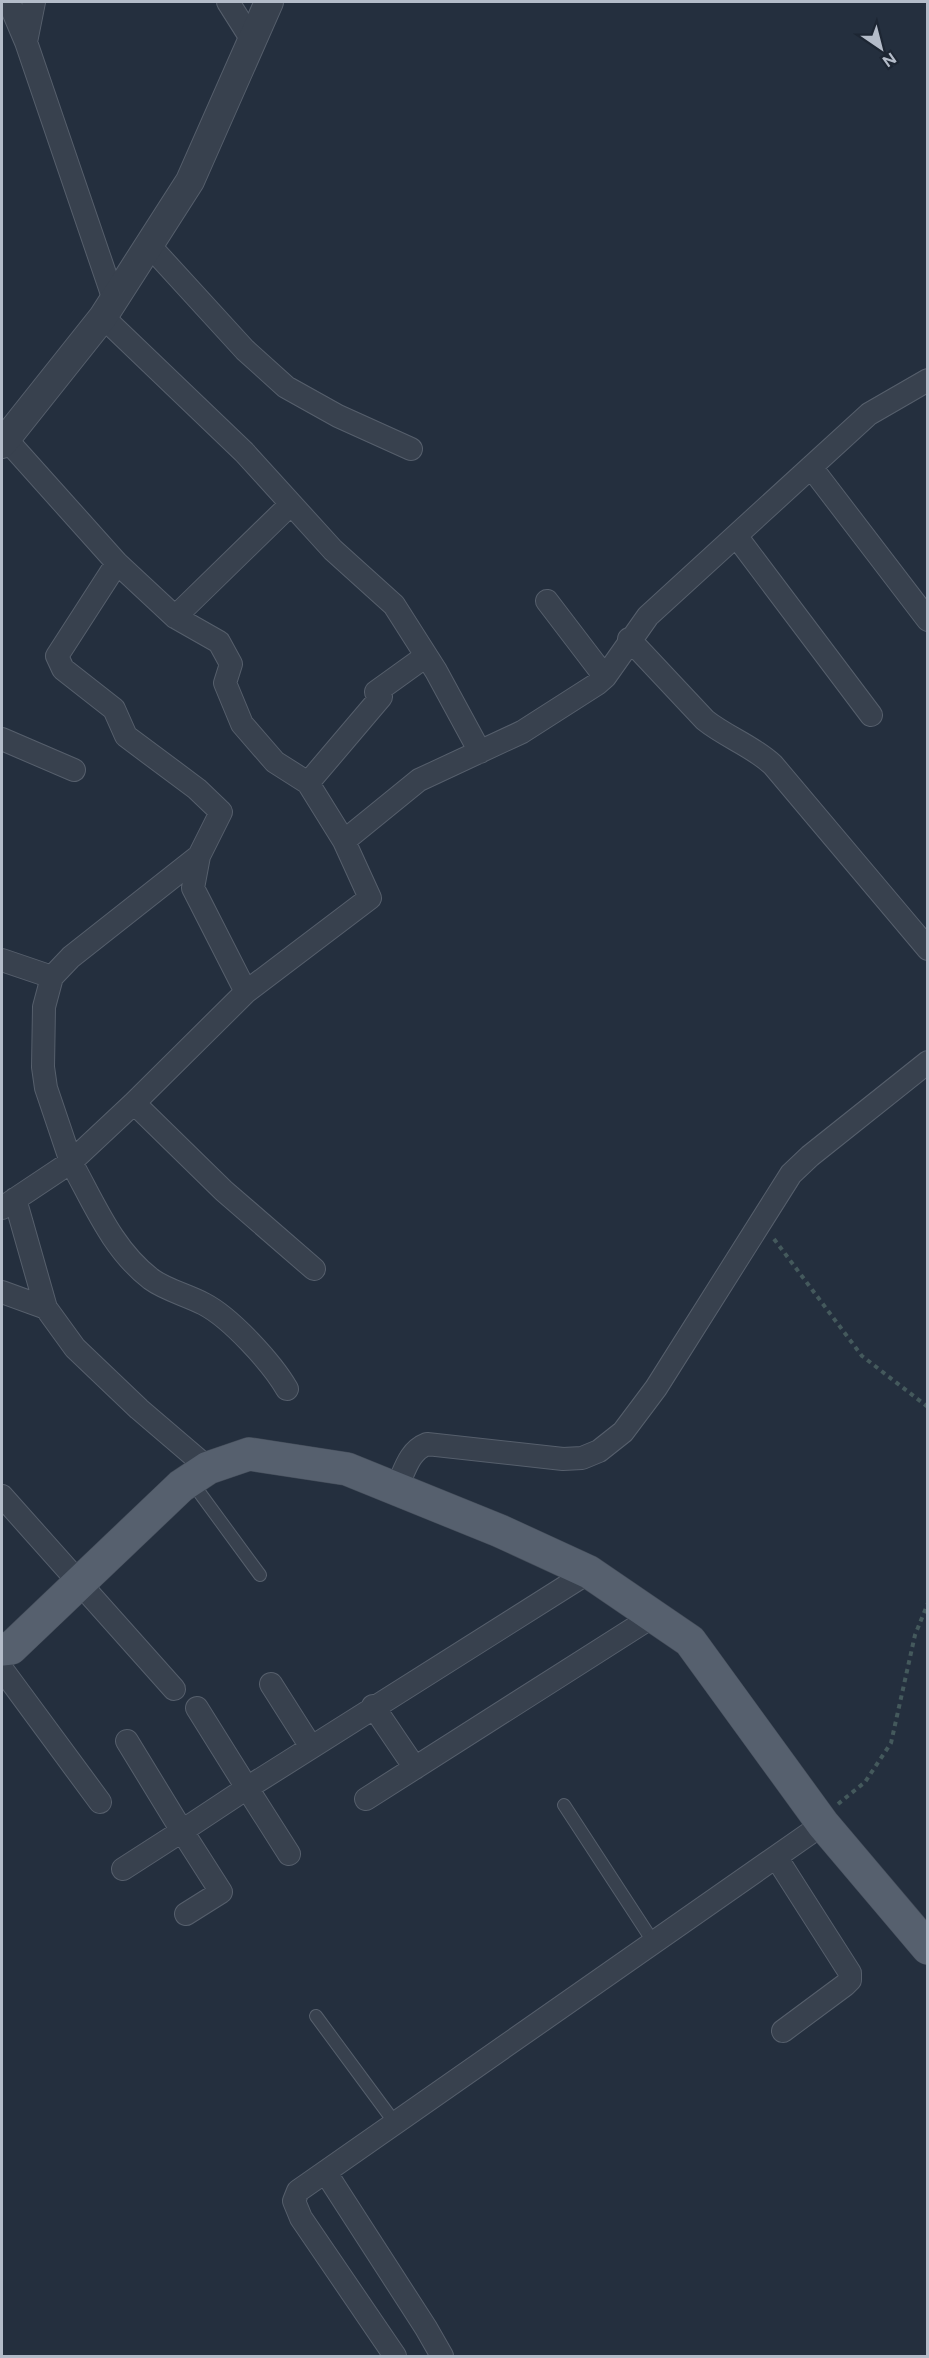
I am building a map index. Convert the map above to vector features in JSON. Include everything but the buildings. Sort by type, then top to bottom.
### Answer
[{"type":"main road","points":[[2,1649],[11,1648],[199,1474],[249,1454],[347,1469],[398,1487],[589,1572],[690,1641],[760,1736],[828,1816],[927,1947]]},
{"type":"main road","points":[[828,1816],[927,1919]]},
{"type":"street","points":[[9,2],[26,42],[109,308],[333,550],[394,605],[426,656],[480,752]]},
{"type":"street","points":[[26,42],[34,2]]},
{"type":"street","points":[[228,2],[252,40]]},
{"type":"street","points":[[199,1474],[139,1409],[75,1348],[46,1308],[8,1203],[71,1162],[246,992],[370,898],[344,841],[308,783],[275,762],[242,724],[225,683],[231,664],[219,642],[175,616],[117,563],[4,441],[109,308],[190,181],[269,2]]},
{"type":"street","points":[[149,245],[245,350],[286,387],[338,416],[411,449]]},
{"type":"street","points":[[344,841],[419,780],[522,732],[606,677],[629,639],[648,616],[869,414],[927,380]]},
{"type":"street","points":[[811,467],[927,620]]},
{"type":"street","points":[[175,616],[291,504]]},
{"type":"street","points":[[737,537],[871,715]]},
{"type":"street","points":[[117,563],[57,656],[63,669],[114,709],[126,736],[197,789],[221,812],[199,856],[193,888],[246,992]]},
{"type":"street","points":[[547,601],[606,677]]},
{"type":"street","points":[[629,639],[705,720],[717,730],[763,756],[772,765],[927,949]]},
{"type":"street","points":[[308,783],[379,695],[426,656]]},
{"type":"street","points":[[2,739],[75,770]]},
{"type":"street","points":[[199,856],[70,957],[52,976],[44,1006],[43,1067],[46,1088],[71,1162],[120,1248],[152,1279],[206,1305],[232,1327],[279,1376],[287,1389]]},
{"type":"street","points":[[2,960],[52,976]]},
{"type":"street","points":[[398,1487],[411,1456],[427,1443],[563,1459],[582,1458],[613,1442],[656,1388],[780,1188],[800,1165],[927,1062]]},
{"type":"street","points":[[134,1103],[224,1191],[314,1269]]},
{"type":"street","points":[[2,1292],[46,1308]]},
{"type":"street","points":[[2,1496],[174,1689]]},
{"type":"street","points":[[123,1869],[373,1706],[589,1572]]},
{"type":"street","points":[[366,1799],[655,1615]]},
{"type":"street","points":[[2,1669],[100,1802]]},
{"type":"street","points":[[271,1684],[311,1747]]},
{"type":"street","points":[[373,1706],[415,1768]]},
{"type":"street","points":[[197,1708],[289,1854]]},
{"type":"street","points":[[128,1741],[221,1892],[186,1914]]},
{"type":"street","points":[[395,2356],[301,2218],[294,2201],[298,2191],[776,1857],[828,1816]]},
{"type":"street","points":[[776,1857],[850,1974],[850,1980],[845,1985],[783,2031]]},
{"type":"street","points":[[322,2175],[442,2356]]},
{"type":"lane","points":[[199,1474],[260,1575]]},
{"type":"lane","points":[[564,1805],[654,1943]]},
{"type":"lane","points":[[316,2016],[395,2123]]},
{"type":"path","points":[[760,1221],[858,1352],[927,1407]]},
{"type":"path","points":[[828,1816],[865,1782],[891,1743],[915,1635],[927,1604]]}]
